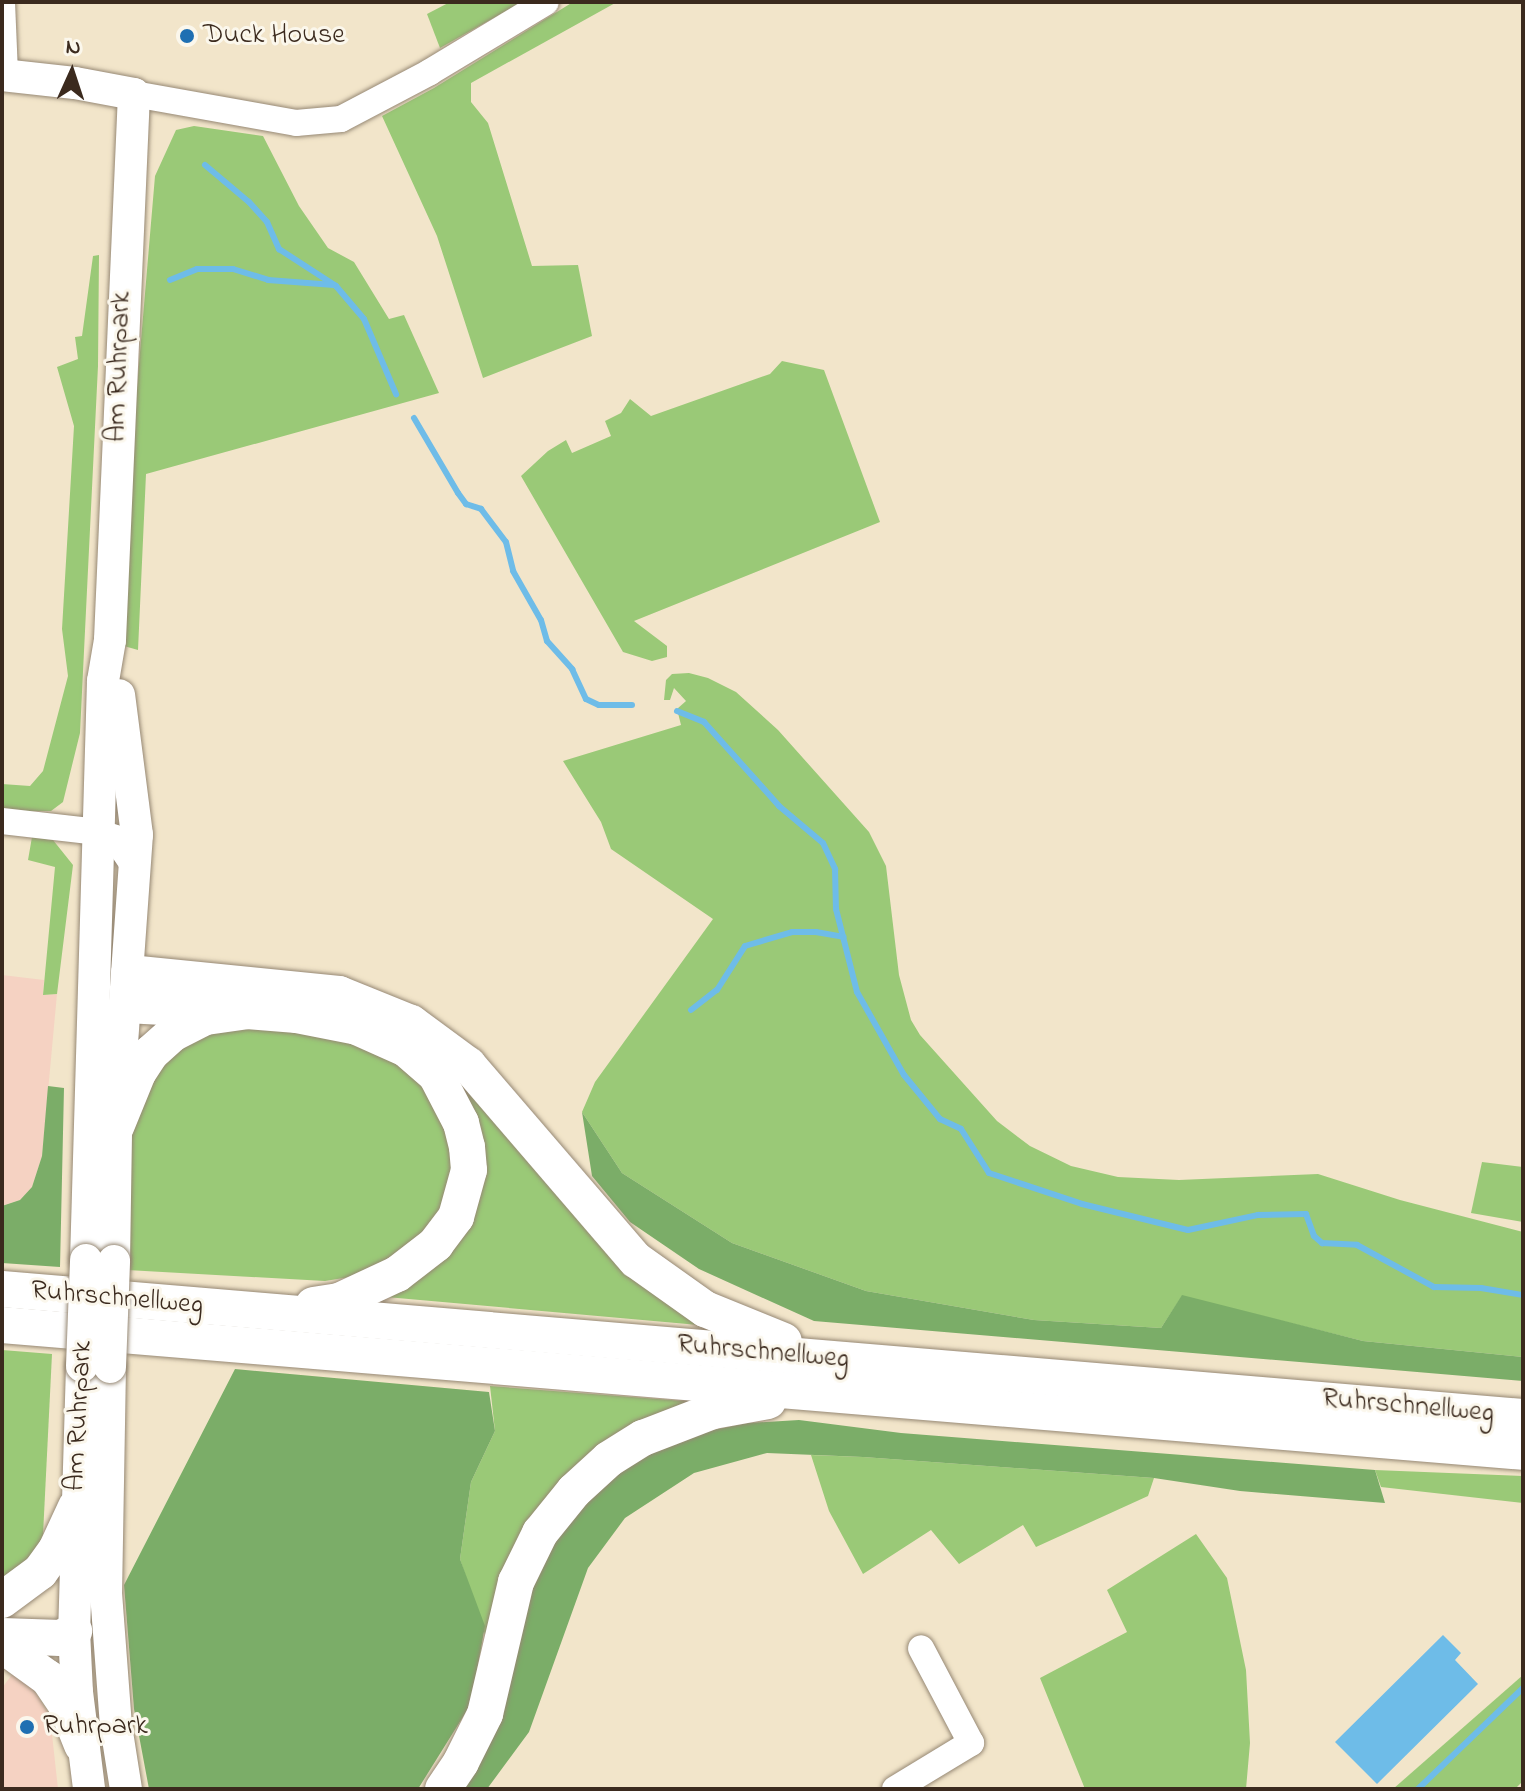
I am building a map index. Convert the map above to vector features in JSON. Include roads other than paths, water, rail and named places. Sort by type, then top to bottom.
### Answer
[{"type":"highway","points":[[116,995],[339,994],[411,1023],[468,1065],[550,1157],[609,1232],[668,1286],[705,1309],[888,1381]]},
{"type":"highway","points":[[116,995],[343,1023],[406,1049],[436,1075],[451,1098],[461,1123],[469,1170],[456,1217],[436,1244],[397,1274],[339,1301],[271,1310],[243,1309]]},
{"type":"highway","points":[[116,1127],[138,1073],[151,1053],[172,1034],[206,1017],[247,1011]]},
{"type":"highway","name":"Ruhrschnellweg","points":[[2,1289],[243,1309],[1523,1452]]},
{"type":"highway","name":"Ruhrschnellweg","points":[[2,1325],[888,1381],[1523,1417]]},
{"type":"highway","points":[[443,1789],[461,1762],[485,1714],[516,1582],[540,1533],[574,1491],[609,1459],[643,1438],[713,1411],[888,1381]]},
{"type":"highway","points":[[2,1600],[40,1572],[56,1550],[76,1507]]},
{"type":"highway","points":[[2,1636],[61,1638],[74,1631]]},
{"type":"highway","points":[[2,1645],[48,1678],[66,1705],[82,1745]]},
{"type":"main road","points":[[3,75],[75,83],[134,94]]},
{"type":"main road","name":"Am Ruhrpark","points":[[100,1260],[116,1127],[116,995],[98,832],[103,681],[110,640],[134,94]]},
{"type":"main road","name":"Am Ruhrpark","points":[[110,640],[137,835],[136,869],[116,995],[96,1367],[106,1593],[116,1726],[126,1789]]},
{"type":"main road","name":"Am Ruhrpark","points":[[89,1789],[82,1745],[74,1631],[76,1507],[96,1367]]},
{"type":"main road","points":[[74,1631],[92,1617],[106,1593]]},
{"type":"street","points":[[2,2],[3,75]]},
{"type":"street","points":[[134,94],[296,123],[341,119],[430,72],[546,2]]},
{"type":"street","points":[[98,832],[123,808],[129,765]]},
{"type":"street","points":[[2,821],[98,832],[115,838],[136,869]]},
{"type":"street","points":[[895,1789],[971,1743],[921,1648]]},
{"type":"water","points":[[1443,1635],[1461,1653],[1455,1660],[1478,1684],[1377,1784],[1335,1742]]},
{"type":"waterway","points":[[205,165],[249,202],[267,222],[279,249],[336,286],[364,319],[396,394]]},
{"type":"waterway","points":[[170,280],[197,269],[233,269],[268,280],[334,285]]},
{"type":"waterway","points":[[414,418],[466,504],[481,509],[506,542],[513,571],[541,620],[547,641],[572,669],[586,699],[599,705],[632,705]]},
{"type":"waterway","points":[[677,711],[704,722],[779,806],[823,843],[835,869],[836,909],[857,992],[904,1075],[940,1119],[961,1129],[989,1173],[1082,1204],[1188,1230],[1258,1215],[1306,1214],[1314,1236],[1322,1243],[1357,1245],[1434,1287],[1481,1288],[1523,1295]]},
{"type":"waterway","points":[[691,1010],[717,990],[745,946],[792,932],[844,937]]},
{"type":"waterway","points":[[1418,1789],[1523,1688]]},
{"type":"place","name":"Duck House","points":[[187,36]]},
{"type":"place","name":"Ruhrpark","points":[[27,1727]]}]
